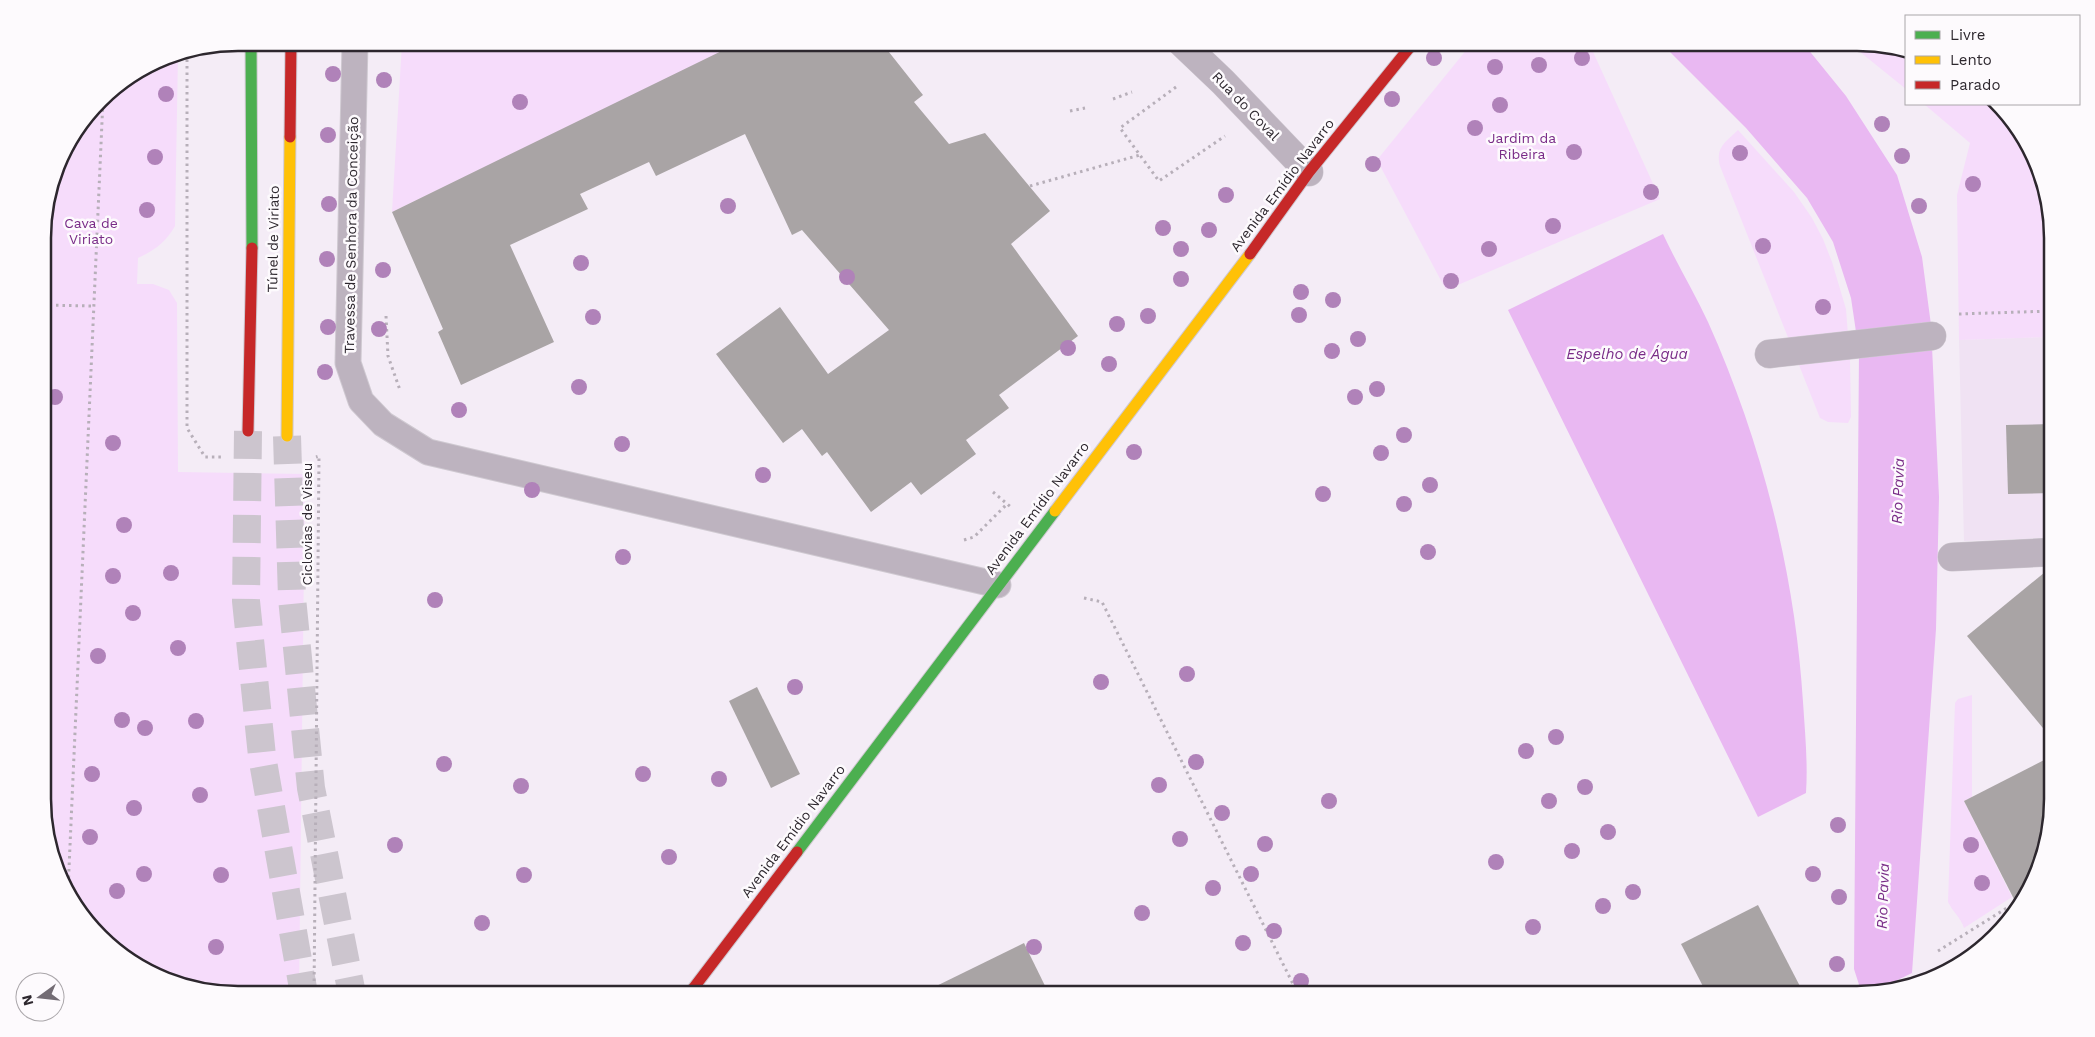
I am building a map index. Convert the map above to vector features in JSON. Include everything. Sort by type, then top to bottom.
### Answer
[{"type":"main road","name":"Túnel de Viriato","points":[[248,431],[252,224],[251,51]]},
{"type":"main road","name":"Túnel de Viriato","points":[[287,436],[291,51]]},
{"type":"main road","name":"Avenida Emídio Navarro","points":[[695,986],[1262,238],[1309,172],[1407,51]]},
{"type":"street","name":"Rua do Coval","points":[[1190,51],[1223,82],[1309,172]]},
{"type":"street","points":[[1769,354],[1932,336]]},
{"type":"street","points":[[1952,557],[2044,552]]},
{"type":"lane","name":"Travessa de Senhora da Conceição","points":[[354,51],[348,364],[361,401],[383,424],[428,452],[998,585]]},
{"type":"path","points":[[187,59],[187,428],[205,457],[232,457]]},
{"type":"path","points":[[1178,86],[1120,128],[1159,181],[1226,135]]},
{"type":"path","points":[[1113,100],[1132,92]]},
{"type":"path","points":[[1070,111],[1085,108]]},
{"type":"path","points":[[69,877],[103,110]]},
{"type":"path","points":[[1030,186],[1140,155]]},
{"type":"path","points":[[51,305],[94,306]]},
{"type":"path","points":[[386,310],[388,356],[404,398]]},
{"type":"path","points":[[1952,315],[2044,311]]},
{"type":"path","name":"Ciclovias de Viseu","points":[[313,457],[320,456],[314,986]]},
{"type":"path","points":[[957,543],[974,537],[1007,504],[993,492]]},
{"type":"path","points":[[1084,598],[1102,602],[1294,986]]},
{"type":"path","points":[[1938,950],[2010,906]]},
{"type":"shaded area","points":[[2044,337],[2044,538],[1964,541],[1959,340]]},
{"type":"green space","points":[[402,51],[724,51],[392,212]]},
{"type":"green space","name":"Jardim da Ribeira","points":[[1466,51],[1593,51],[1660,199],[1446,290],[1377,160]]},
{"type":"green space","points":[[1859,51],[1905,58],[1905,88]]},
{"type":"green space","name":"Cava de Viriato","points":[[178,61],[175,226],[160,245],[138,258],[137,284],[153,284],[169,290],[177,303],[178,472],[305,474],[299,986],[238,986],[202,982],[167,972],[145,961],[124,947],[90,913],[76,892],[61,859],[53,823],[51,799],[51,238],[55,202],[65,167],[76,145],[90,124],[124,90],[145,76]]},
{"type":"green space","points":[[1925,105],[1988,105],[2005,124],[2019,145],[2034,178],[2042,214],[2044,238],[2044,337],[1959,340],[1957,195],[1970,143]]},
{"type":"green space","points":[[1738,130],[1794,192],[1812,218],[1832,262],[1846,309],[1850,361],[1851,417],[1848,423],[1828,422],[1820,418],[1720,166],[1720,149]]},
{"type":"green space","points":[[1972,695],[1972,797],[1964,801],[2012,897],[1964,928],[1948,902],[1955,703],[1958,699]]},
{"type":"water","name":"Rio Pavia","points":[[1669,51],[1809,51],[1846,96],[1897,175],[1922,257],[1931,325],[1939,497],[1936,629],[1912,973],[1914,977],[1881,984],[1859,986],[1854,969],[1859,352],[1851,298],[1833,242],[1807,198],[1746,128]]},
{"type":"water","name":"Espelho de Água","points":[[1663,234],[1708,322],[1744,413],[1772,508],[1792,604],[1803,702],[1806,793],[1758,817],[1508,310]]},
{"type":"pier","points":[[1912,973],[1914,977],[1905,979],[1894,982]]},
{"type":"building","points":[[722,51],[888,51],[923,95],[914,102],[949,144],[985,133],[1050,211],[1011,244],[1078,336],[999,395],[1009,408],[966,440],[976,454],[921,495],[911,482],[871,512],[827,452],[822,456],[802,429],[783,443],[716,354],[780,307],[828,374],[889,330],[802,230],[792,235],[745,134],[656,176],[649,162],[580,194],[588,209],[510,245],[554,342],[461,385],[438,332],[443,329],[392,212]]},
{"type":"building","points":[[2044,424],[2044,493],[2008,494],[2006,425]]},
{"type":"building","points":[[2044,573],[2044,729],[1967,636]]},
{"type":"building","points":[[757,687],[800,774],[771,788],[729,701]]},
{"type":"building","points":[[2044,760],[2044,799],[2040,835],[2030,870],[2014,900],[1964,801]]},
{"type":"building","points":[[1758,905],[1800,986],[1703,986],[1681,944]]},
{"type":"building","points":[[1024,943],[1045,986],[936,986]]},
{"type":"tunnel","points":[[248,431],[246,601],[262,756],[303,986]]},
{"type":"tunnel","points":[[287,436],[292,598],[311,788],[350,986]]},
{"type":"traffic: fast","points":[[251,51],[252,248]]},
{"type":"traffic: fast","points":[[797,852],[1055,511]]},
{"type":"traffic: slow","points":[[287,436],[290,137]]},
{"type":"traffic: slow","points":[[1055,511],[1250,254]]},
{"type":"traffic: jam","points":[[290,137],[291,51]]},
{"type":"traffic: jam","points":[[1250,254],[1309,172],[1407,51]]},
{"type":"traffic: jam","points":[[248,431],[252,248]]},
{"type":"traffic: jam","points":[[695,986],[797,852]]}]
